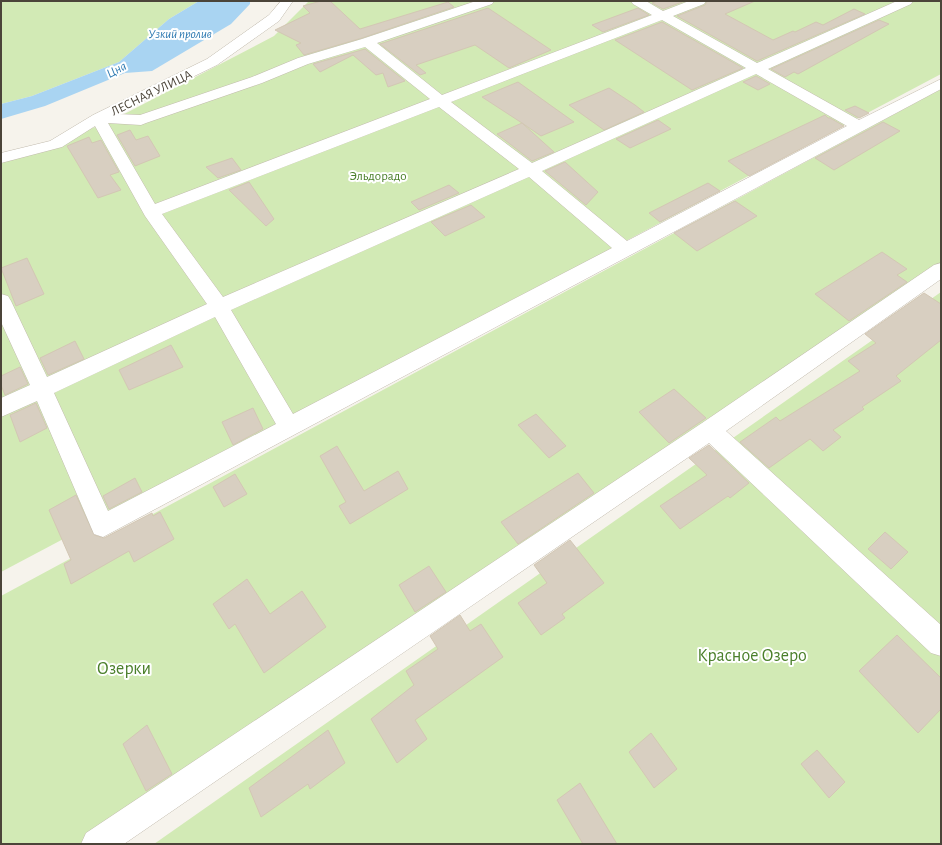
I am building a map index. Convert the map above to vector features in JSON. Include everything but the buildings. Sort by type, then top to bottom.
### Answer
[{"type":"street","name":"ЛЕСНАЯ УЛИЦА","points":[[1,158],[56,144],[98,118],[212,62],[274,18],[288,1]]},
{"type":"street","points":[[98,118],[141,120],[257,80],[303,61],[368,42],[488,1]]},
{"type":"street","points":[[637,1],[860,127]]},
{"type":"street","points":[[151,212],[700,1]]},
{"type":"street","points":[[1,408],[219,307],[532,170],[907,1]]},
{"type":"street","points":[[368,42],[441,101],[532,170],[626,250]]},
{"type":"street","points":[[1,301],[103,526],[288,427],[941,84]]},
{"type":"street","points":[[98,118],[151,212],[219,307],[288,427]]},
{"type":"street","points":[[97,844],[710,430],[941,270]]},
{"type":"street","points":[[710,430],[941,643]]},
{"type":"green space","points":[[1,1],[199,1],[169,19],[119,62],[32,96],[1,104]]},
{"type":"green space","name":"Эльдорадо","points":[[309,1],[941,1],[941,74],[1,572],[1,159],[107,123],[274,36]]},
{"type":"green space","name":"Озерки","points":[[941,89],[941,265],[82,844],[1,844],[1,596]]},
{"type":"green space","name":"Красное Озеро","points":[[941,292],[941,844],[154,844]]},
{"type":"water","name":"Узкий пролив","points":[[199,1],[250,1],[250,4],[231,24],[152,71],[125,73],[45,106],[1,119],[1,104],[32,96],[119,62],[169,19]]},
{"type":"water label","name":"Цна","points":[[116,69]]}]
